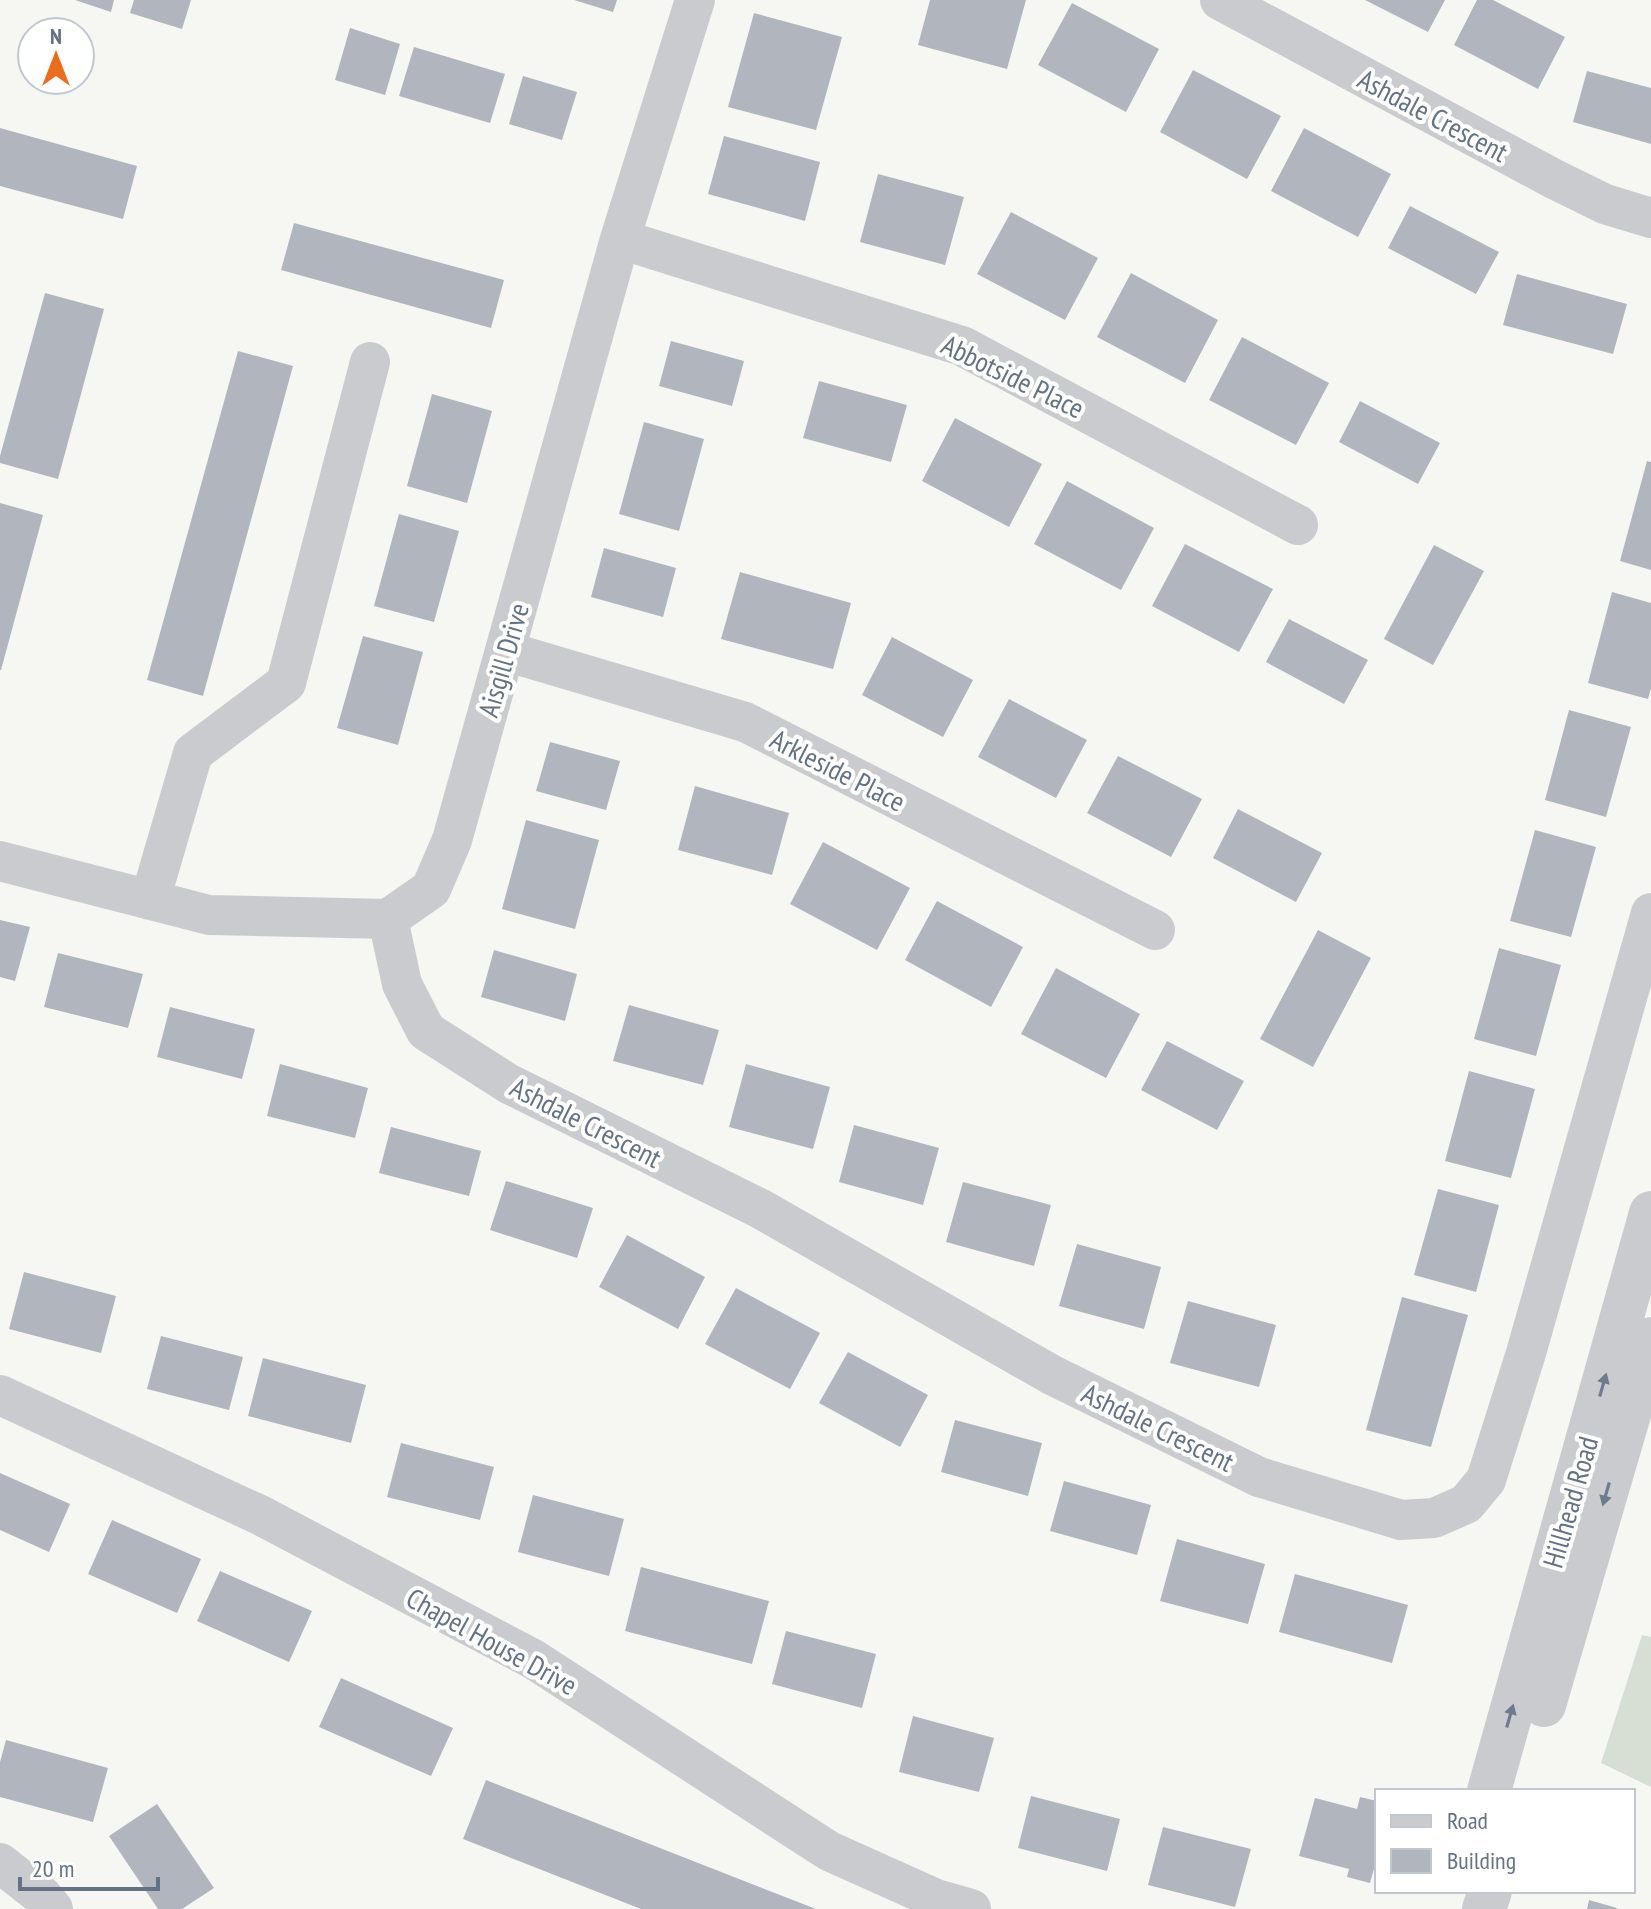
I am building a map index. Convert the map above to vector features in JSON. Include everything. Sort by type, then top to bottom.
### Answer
[{"type":"street","name":"Aisgill Drive","points":[[388,919],[431,889],[452,840],[620,239],[695,0]]},
{"type":"street","name":"Ashdale Crescent","points":[[1220,0],[1554,179],[1605,204],[1651,218]]},
{"type":"street","name":"Abbotside Place","points":[[620,239],[962,346],[1298,525]]},
{"type":"street","points":[[150,900],[193,753],[286,683],[370,362]]},
{"type":"street","name":"Arkleside Place","points":[[505,651],[745,722],[1155,930]]},
{"type":"street","points":[[0,861],[209,915],[388,919]]},
{"type":"street","name":"Ashdale Crescent","points":[[388,919],[402,984],[426,1031],[509,1084],[759,1208],[1052,1375],[1259,1477],[1401,1520],[1434,1518],[1466,1504],[1486,1480],[1526,1353],[1651,913]]},
{"type":"street","name":"Hillhead Road","points":[[1490,1789],[1651,1213]]},
{"type":"street","name":"Hillhead Road","points":[[1520,1789],[1651,1339]]},
{"type":"street","name":"Chapel House Drive","points":[[0,1395],[260,1515],[533,1659],[829,1851],[946,1906]]},
{"type":"street","points":[[0,1863],[42,1896],[53,1909]]},
{"type":"shaded area","points":[[1642,1635],[1651,1637],[1651,1787],[1601,1763]]},
{"type":"building","points":[[75,0],[114,0],[111,12]]},
{"type":"building","points":[[134,0],[191,0],[182,29],[130,13]]},
{"type":"building","points":[[574,0],[617,0],[613,12]]},
{"type":"building","points":[[930,0],[1026,0],[1007,69],[918,45]]},
{"type":"building","points":[[1365,0],[1445,0],[1428,32]]},
{"type":"building","points":[[1477,0],[1493,0],[1565,37],[1538,89],[1454,45]]},
{"type":"building","points":[[1072,3],[1159,49],[1126,112],[1038,65]]},
{"type":"building","points":[[754,13],[842,37],[816,130],[728,107]]},
{"type":"building","points":[[350,28],[400,44],[385,95],[335,80]]},
{"type":"building","points":[[414,47],[505,74],[490,123],[399,96]]},
{"type":"building","points":[[1193,70],[1281,116],[1247,179],[1160,132]]},
{"type":"building","points":[[1587,71],[1651,88],[1651,144],[1573,122]]},
{"type":"building","points":[[523,76],[577,92],[562,140],[509,124]]},
{"type":"building","points":[[0,128],[137,166],[123,219],[0,186]]},
{"type":"building","points":[[1304,128],[1391,174],[1358,237],[1271,191]]},
{"type":"building","points":[[724,136],[820,162],[805,221],[708,194]]},
{"type":"building","points":[[878,174],[964,197],[945,265],[860,242]]},
{"type":"building","points":[[1410,206],[1499,252],[1476,294],[1388,248]]},
{"type":"building","points":[[1011,212],[1098,258],[1065,320],[977,274]]},
{"type":"building","points":[[294,223],[504,280],[491,328],[281,270]]},
{"type":"building","points":[[1131,273],[1218,320],[1185,383],[1097,337]]},
{"type":"building","points":[[1517,274],[1627,304],[1613,354],[1503,325]]},
{"type":"building","points":[[45,293],[104,309],[58,479],[0,463]]},
{"type":"building","points":[[1242,337],[1329,383],[1296,445],[1209,400]]},
{"type":"building","points":[[671,341],[744,361],[732,406],[659,386]]},
{"type":"building","points":[[238,351],[293,366],[203,696],[147,680]]},
{"type":"building","points":[[819,381],[907,405],[891,462],[803,438]]},
{"type":"building","points":[[432,394],[492,411],[467,503],[407,486]]},
{"type":"building","points":[[1360,401],[1440,443],[1418,484],[1339,442]]},
{"type":"building","points":[[955,418],[1042,464],[1009,527],[922,481]]},
{"type":"building","points":[[644,422],[704,439],[679,531],[619,514]]},
{"type":"building","points":[[1647,461],[1651,462],[1651,570],[1620,561]]},
{"type":"building","points":[[1067,481],[1154,528],[1121,590],[1034,544]]},
{"type":"building","points":[[0,503],[43,515],[1,670],[0,670]]},
{"type":"building","points":[[399,514],[459,531],[434,622],[374,606]]},
{"type":"building","points":[[1185,544],[1273,589],[1239,652],[1152,606]]},
{"type":"building","points":[[1434,545],[1484,571],[1433,665],[1384,639]]},
{"type":"building","points":[[604,548],[676,568],[663,617],[591,597]]},
{"type":"building","points":[[740,572],[851,603],[833,669],[721,639]]},
{"type":"building","points":[[1612,592],[1651,603],[1651,688],[1648,699],[1588,683]]},
{"type":"building","points":[[1289,619],[1368,660],[1344,704],[1266,662]]},
{"type":"building","points":[[363,636],[423,652],[398,745],[337,728]]},
{"type":"building","points":[[892,637],[973,680],[943,737],[862,695]]},
{"type":"building","points":[[1009,699],[1087,740],[1056,798],[978,757]]},
{"type":"building","points":[[1569,710],[1631,727],[1606,817],[1545,800]]},
{"type":"building","points":[[550,742],[620,761],[606,810],[536,791]]},
{"type":"building","points":[[1118,756],[1202,799],[1171,857],[1087,813]]},
{"type":"building","points":[[695,786],[789,813],[772,875],[678,850]]},
{"type":"building","points":[[1238,809],[1322,853],[1296,902],[1213,858]]},
{"type":"building","points":[[526,820],[599,840],[575,929],[502,909]]},
{"type":"building","points":[[1535,830],[1596,847],[1571,937],[1510,921]]},
{"type":"building","points":[[823,842],[910,888],[877,950],[790,904]]},
{"type":"building","points":[[937,901],[1023,947],[991,1007],[905,960]]},
{"type":"building","points":[[0,920],[30,927],[15,981],[0,977]]},
{"type":"building","points":[[1318,930],[1371,958],[1313,1067],[1260,1039]]},
{"type":"building","points":[[1499,948],[1561,965],[1536,1056],[1474,1039]]},
{"type":"building","points":[[494,950],[577,974],[565,1021],[481,997]]},
{"type":"building","points":[[58,953],[143,974],[128,1028],[44,1007]]},
{"type":"building","points":[[1056,968],[1140,1014],[1106,1078],[1021,1034]]},
{"type":"building","points":[[629,1005],[719,1030],[703,1085],[613,1061]]},
{"type":"building","points":[[170,1007],[255,1029],[242,1079],[157,1057]]},
{"type":"building","points":[[1167,1041],[1244,1081],[1217,1130],[1141,1090]]},
{"type":"building","points":[[280,1064],[368,1088],[355,1138],[267,1116]]},
{"type":"building","points":[[746,1064],[830,1087],[813,1149],[729,1127]]},
{"type":"building","points":[[1469,1071],[1535,1089],[1511,1178],[1445,1161]]},
{"type":"building","points":[[854,1125],[939,1148],[923,1205],[839,1182]]},
{"type":"building","points":[[391,1127],[481,1151],[469,1196],[379,1173]]},
{"type":"building","points":[[506,1181],[593,1208],[577,1258],[490,1230]]},
{"type":"building","points":[[963,1182],[1051,1205],[1034,1266],[946,1242]]},
{"type":"building","points":[[1438,1189],[1499,1205],[1476,1292],[1414,1275]]},
{"type":"building","points":[[627,1235],[705,1277],[678,1329],[599,1287]]},
{"type":"building","points":[[1077,1244],[1161,1267],[1144,1329],[1059,1306]]},
{"type":"building","points":[[24,1272],[116,1296],[101,1353],[9,1329]]},
{"type":"building","points":[[736,1288],[820,1333],[790,1389],[705,1344]]},
{"type":"building","points":[[1402,1297],[1468,1315],[1431,1447],[1366,1430]]},
{"type":"building","points":[[1188,1301],[1276,1325],[1259,1387],[1170,1363]]},
{"type":"building","points":[[161,1336],[243,1357],[229,1410],[147,1389]]},
{"type":"building","points":[[848,1352],[928,1395],[900,1447],[819,1403]]},
{"type":"building","points":[[263,1358],[366,1385],[351,1443],[248,1416]]},
{"type":"building","points":[[955,1420],[1042,1443],[1028,1496],[941,1472]]},
{"type":"building","points":[[401,1443],[494,1467],[480,1520],[387,1497]]},
{"type":"building","points":[[0,1473],[70,1504],[49,1552],[0,1530]]},
{"type":"building","points":[[1064,1481],[1151,1505],[1137,1555],[1050,1531]]},
{"type":"building","points":[[533,1495],[624,1519],[609,1576],[518,1552]]},
{"type":"building","points":[[112,1520],[201,1559],[177,1613],[88,1574]]},
{"type":"building","points":[[1177,1539],[1265,1564],[1248,1624],[1160,1601]]},
{"type":"building","points":[[641,1567],[769,1601],[752,1664],[625,1631]]},
{"type":"building","points":[[220,1571],[312,1611],[289,1662],[197,1621]]},
{"type":"building","points":[[1295,1574],[1408,1605],[1392,1663],[1279,1632]]},
{"type":"building","points":[[786,1631],[876,1654],[862,1708],[772,1684]]},
{"type":"building","points":[[341,1678],[453,1728],[431,1776],[319,1727]]},
{"type":"building","points":[[913,1716],[994,1738],[979,1792],[899,1772]]},
{"type":"building","points":[[6,1740],[108,1768],[93,1822],[0,1797],[0,1762]]},
{"type":"building","points":[[486,1780],[816,1909],[641,1909],[463,1839]]},
{"type":"building","points":[[1031,1796],[1120,1819],[1107,1871],[1018,1848]]},
{"type":"building","points":[[1360,1797],[1375,1801],[1375,1865],[1370,1883],[1347,1877],[1349,1869],[1299,1856],[1315,1798],[1357,1809]]},
{"type":"building","points":[[157,1804],[214,1888],[182,1909],[158,1909],[109,1836]]},
{"type":"building","points":[[1163,1827],[1251,1849],[1235,1907],[1148,1885]]},
{"type":"building","points":[[1589,1900],[1617,1908],[1617,1909],[1587,1909]]}]
